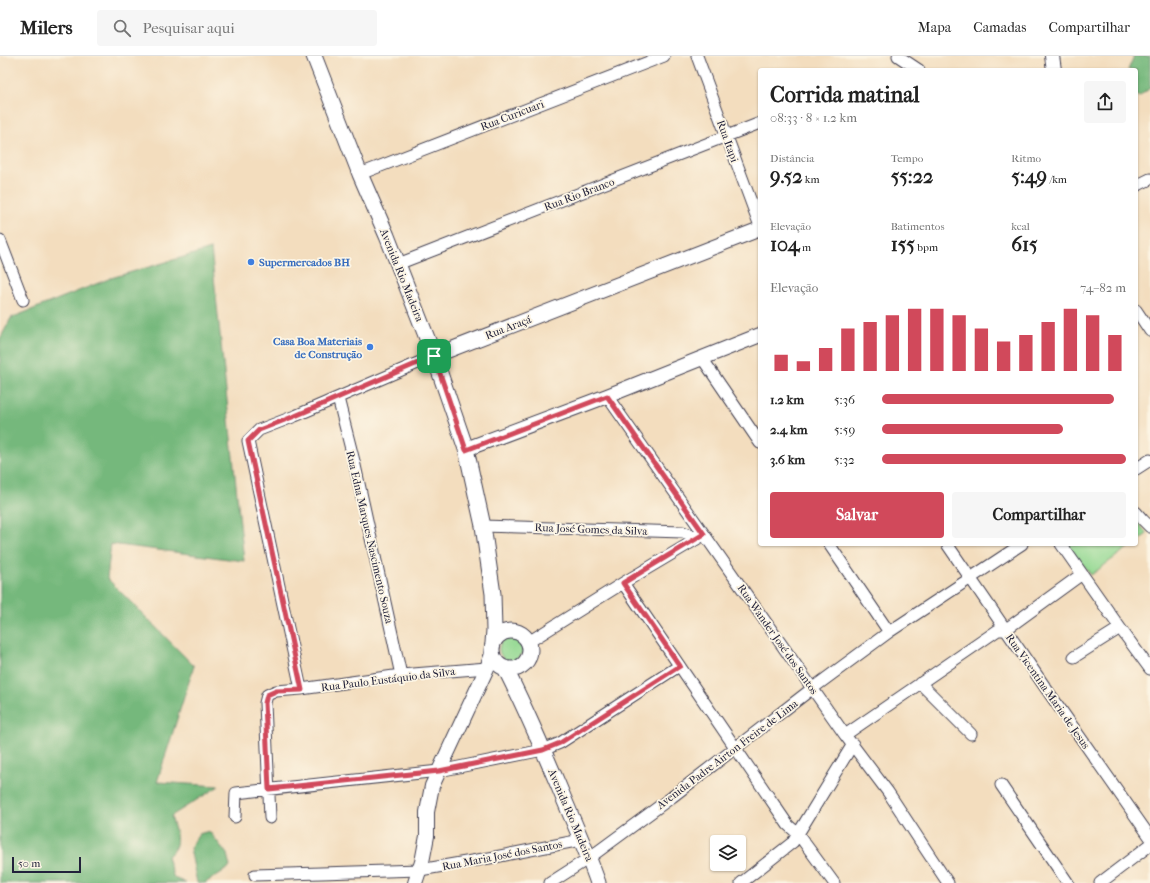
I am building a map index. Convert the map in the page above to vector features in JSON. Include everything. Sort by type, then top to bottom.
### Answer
[{"type":"main road","name":"Avenida Rio Madeira","points":[[314,56],[360,174],[388,236],[434,356],[466,450],[483,526],[492,594],[494,630],[493,648]]},
{"type":"main road","name":"Avenida Rio Madeira","points":[[492,594],[504,619],[510,628],[516,632]]},
{"type":"main road","points":[[510,631],[516,632],[525,637],[528,643],[530,651],[524,664],[515,669],[497,668],[493,648],[500,635],[510,631]]},
{"type":"main road","name":"Avenida Rio Madeira","points":[[522,704],[520,681],[524,664]]},
{"type":"main road","name":"Avenida Rio Madeira","points":[[497,668],[522,704],[589,858],[598,883]]},
{"type":"street","name":"Rua Curicuari","points":[[360,174],[664,56]]},
{"type":"street","name":"Rua Itapi","points":[[697,56],[758,221]]},
{"type":"street","points":[[898,56],[910,68]]},
{"type":"street","points":[[1052,56],[1054,68]]},
{"type":"street","name":"Rua Rio Branco","points":[[398,264],[758,124]]},
{"type":"street","points":[[1138,185],[1150,179]]},
{"type":"street","name":"Rua Araçá","points":[[302,690],[248,441],[259,430],[338,398],[434,356],[758,230]]},
{"type":"street","points":[[0,240],[23,300]]},
{"type":"street","points":[[1138,313],[1150,331]]},
{"type":"street","points":[[466,450],[758,336]]},
{"type":"street","points":[[702,358],[758,440]]},
{"type":"street","name":"Rua Wander José dos Santos","points":[[607,396],[701,536],[888,792],[948,883]]},
{"type":"street","name":"Rua Edna Marques Nascimento Souza","points":[[338,398],[354,461],[401,675]]},
{"type":"street","points":[[1138,468],[1150,460]]},
{"type":"street","points":[[1138,514],[1150,527]]},
{"type":"street","name":"Rua José Gomes da Silva","points":[[483,526],[683,532],[701,536]]},
{"type":"street","points":[[528,643],[701,536]]},
{"type":"street","points":[[830,546],[889,632]]},
{"type":"street","name":"Rua Vicentina Maria de Jesus","points":[[948,546],[1005,630],[1150,837]]},
{"type":"street","name":"Avenida Padre Airton Freire de Lima","points":[[550,883],[589,858],[889,632],[1019,546]]},
{"type":"street","points":[[1062,546],[1150,669]]},
{"type":"street","points":[[846,735],[998,630],[1005,630],[1082,574]]},
{"type":"street","points":[[623,583],[788,825],[798,834],[834,883]]},
{"type":"street","points":[[1074,657],[1120,628]]},
{"type":"street","points":[[235,817],[236,793],[439,771],[543,750],[560,743],[680,666]]},
{"type":"street","points":[[418,876],[427,836],[427,812],[432,786],[497,668]]},
{"type":"street","name":"Rua Paulo Eustáquio da Silva","points":[[269,789],[265,703],[267,695],[276,691],[302,690],[401,675],[497,668]]},
{"type":"street","points":[[920,683],[971,734]]},
{"type":"street","points":[[741,883],[793,842],[853,744]]},
{"type":"street","points":[[1001,785],[1068,883]]},
{"type":"street","points":[[269,789],[270,818]]},
{"type":"street","name":"Rua Maria José dos Santos","points":[[255,875],[418,876],[495,857],[581,840]]},
{"type":"street","points":[[1100,883],[1150,845]]},
{"type":"green space","points":[[1134,56],[1150,56],[1150,88],[1139,97],[1138,68],[1129,68]]},
{"type":"green space","points":[[211,249],[244,561],[111,544],[107,578],[194,666],[157,782],[219,786],[171,816],[176,833],[176,843],[175,848],[167,857],[174,878],[186,883],[0,883],[0,339],[11,318],[111,278]]},
{"type":"green space","points":[[1138,523],[1147,534],[1138,541]]},
{"type":"green space","points":[[1068,546],[1130,546],[1091,575]]},
{"type":"green space","points":[[511,637],[519,641],[523,649],[519,657],[511,661],[503,657],[499,649],[503,641]]},
{"type":"green space","points":[[209,831],[227,854],[230,867],[205,883],[197,883],[190,848],[199,834]]},
{"type":"place","name":"Supermercados BH","points":[[251,262]]},
{"type":"place","name":"Casa Boa Materiais de Construção","points":[[370,347]]},
{"type":"route","points":[[434,356],[466,450],[607,396],[704,534],[623,583],[680,666],[560,743],[543,750],[439,771],[269,789],[265,703],[267,695],[276,691],[302,690],[248,441],[259,430],[434,356]]}]
